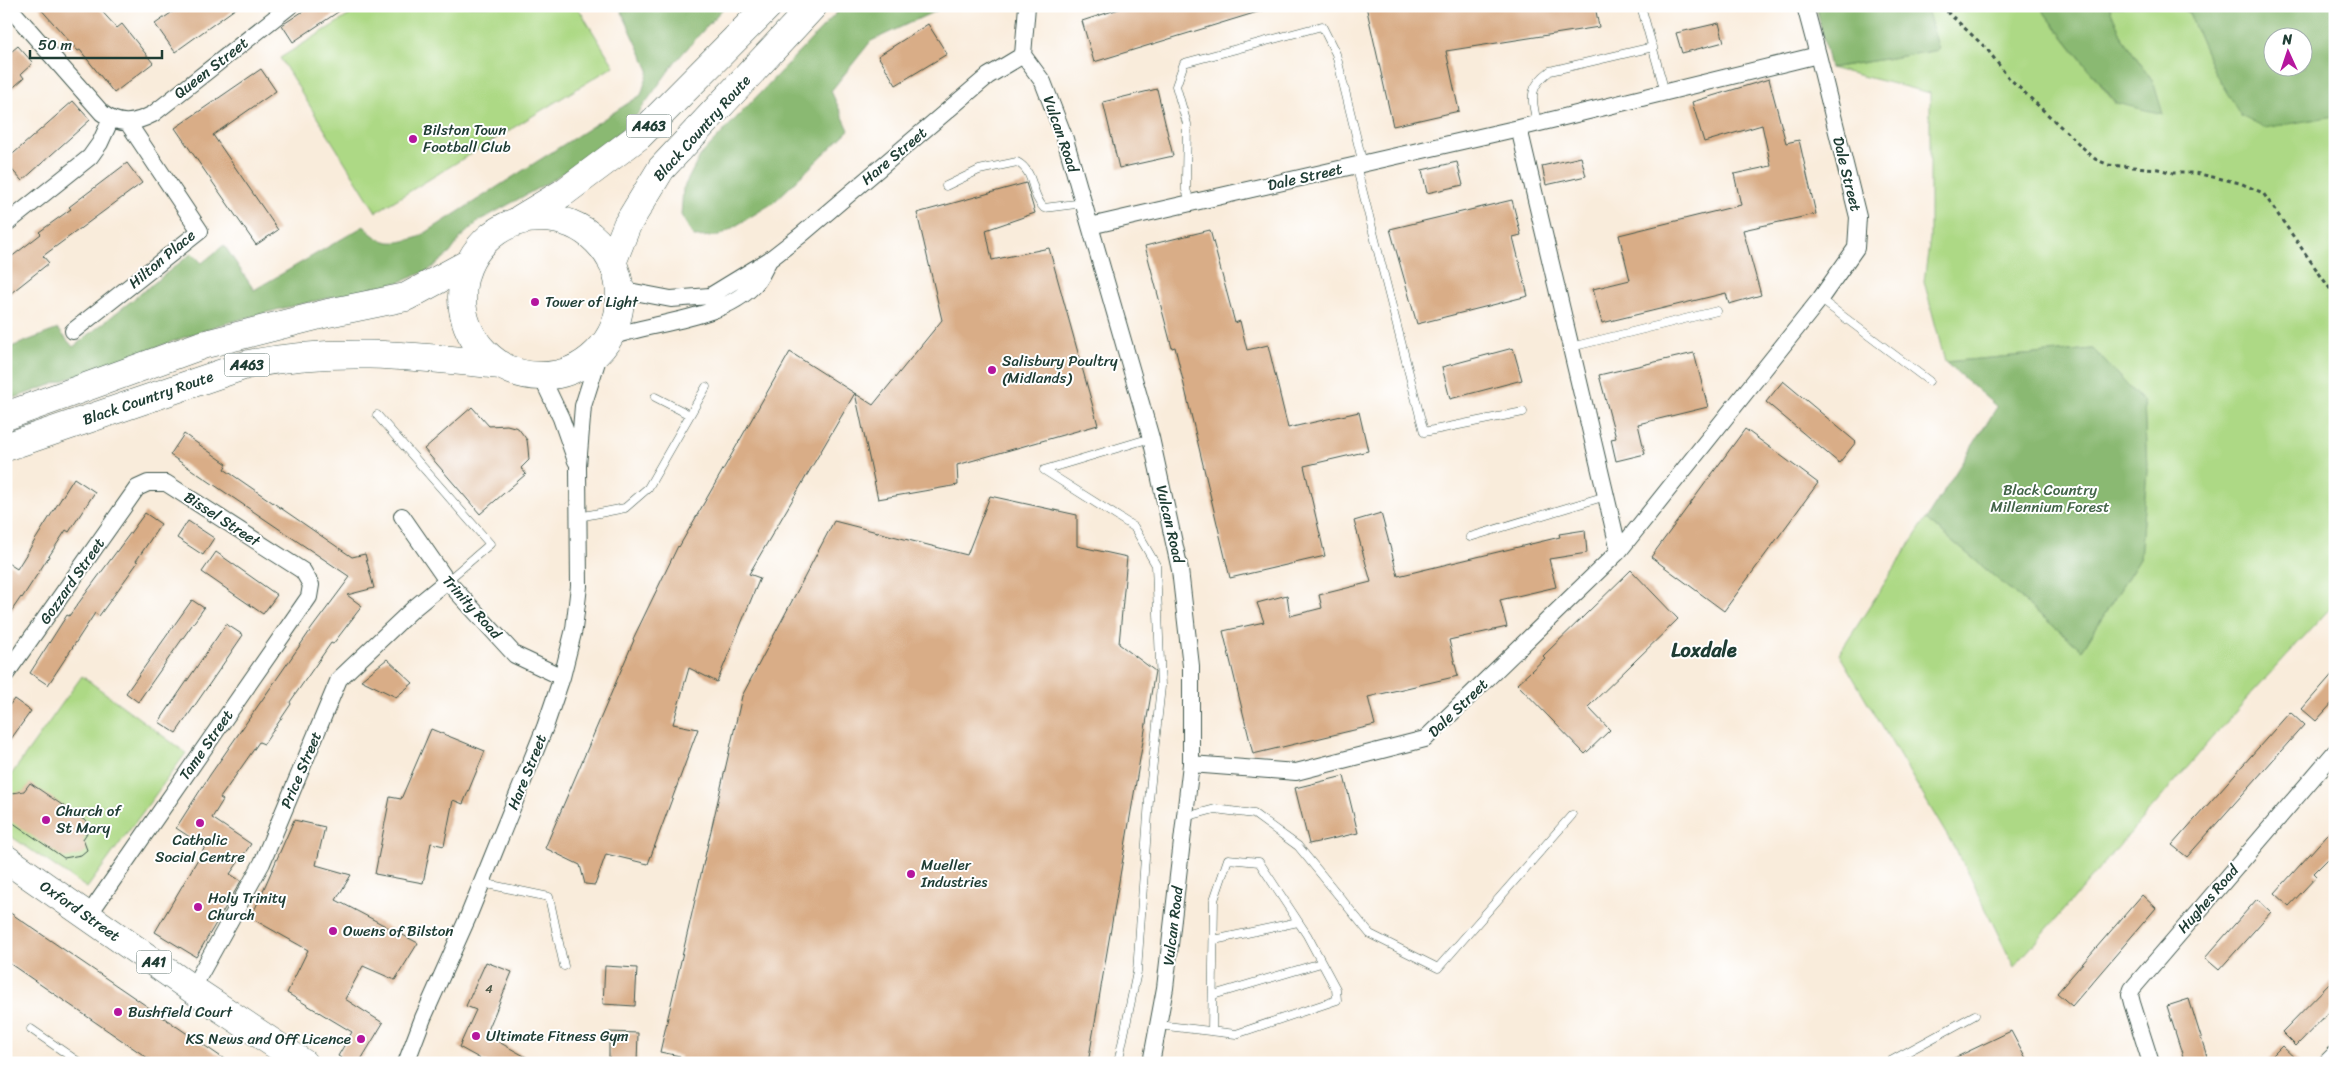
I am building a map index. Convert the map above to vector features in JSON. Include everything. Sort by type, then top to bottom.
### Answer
[{"type":"highway","name":"A463","points":[[512,224],[563,193],[639,136],[768,6]]},
{"type":"highway","name":"Black Country Route","points":[[613,267],[627,225],[661,170],[813,6]]},
{"type":"highway","points":[[541,219],[570,224],[594,240],[613,267],[619,289],[619,308],[605,342],[586,362],[572,369],[541,376],[520,373],[501,365],[482,349],[465,320],[462,296],[469,264],[487,240],[512,224],[541,219]]},
{"type":"highway","name":"Black Country Route","points":[[6,416],[202,345],[328,313],[406,297],[469,264]]},
{"type":"highway","name":"Black Country Route","points":[[6,447],[249,364],[287,357],[323,354],[396,354],[501,365]]},
{"type":"highway","name":"Oxford Street","points":[[6,859],[192,989],[303,1063]]},
{"type":"street","points":[[8,6],[91,102],[111,119],[128,123]]},
{"type":"street","name":"Queen Street","points":[[128,123],[142,120],[153,114],[290,6]]},
{"type":"street","points":[[1023,56],[1027,6]]},
{"type":"street","points":[[1805,6],[1818,55]]},
{"type":"street","name":"Dale Street","points":[[1090,226],[1537,124],[1818,55],[1858,218],[1856,248],[1820,299],[1618,551],[1426,740],[1296,772],[1191,764]]},
{"type":"street","name":"Hare Street","points":[[613,267],[629,291],[671,299],[710,296],[769,260],[988,76],[1023,56]]},
{"type":"street","name":"Vulcan Road","points":[[1023,56],[1043,82],[1065,139],[1151,438],[1180,570],[1191,666],[1191,764],[1165,988],[1151,1063]]},
{"type":"street","points":[[6,224],[90,157],[100,143],[111,119]]},
{"type":"street","name":"Hilton Place","points":[[73,331],[200,231],[128,123]]},
{"type":"street","points":[[1519,128],[1618,551]]},
{"type":"street","name":"Hare Street","points":[[406,1063],[422,1018],[482,883],[545,727],[562,677],[574,629],[578,586],[578,466],[583,406],[605,342],[642,327],[718,310],[754,285],[769,260]]},
{"type":"street","name":"Hare Street","points":[[541,376],[561,418],[578,466]]},
{"type":"street","name":"Bissel Street","points":[[137,488],[148,483],[166,483],[303,571]]},
{"type":"street","name":"Gozzard Street","points":[[6,674],[137,488]]},
{"type":"street","name":"Trinity Road","points":[[402,516],[447,581],[515,655],[562,677]]},
{"type":"street","name":"Tame Street","points":[[88,916],[310,597],[311,585],[303,571]]},
{"type":"street","name":"Price Street","points":[[192,989],[262,863],[339,679],[414,608],[447,581]]},
{"type":"street","name":"Hughes Road","points":[[2151,1063],[2130,996],[2132,989],[2335,752]]},
{"type":"street","points":[[2326,1063],[2335,1054]]},
{"type":"lane","points":[[1641,6],[1665,92]]},
{"type":"lane","points":[[1191,203],[1186,190],[1187,124],[1176,86],[1184,63],[1322,26],[1336,54],[1359,164],[1424,432],[1523,412]]},
{"type":"lane","points":[[1537,124],[1531,95],[1538,80],[1550,70],[1653,46]]},
{"type":"lane","points":[[946,186],[979,170],[1017,162],[1029,173],[1037,198],[1044,208],[1084,203]]},
{"type":"lane","points":[[1820,299],[1930,381]]},
{"type":"lane","points":[[1571,347],[1717,311]]},
{"type":"lane","points":[[579,517],[625,508],[648,488],[688,414],[706,387]]},
{"type":"lane","points":[[655,397],[688,414]]},
{"type":"lane","points":[[377,415],[490,544],[447,581]]},
{"type":"lane","points":[[1118,1063],[1138,972],[1149,800],[1162,686],[1156,565],[1134,526],[1044,470],[1151,438]]},
{"type":"lane","points":[[1470,537],[1606,496]]},
{"type":"lane","points":[[1185,816],[1215,809],[1254,814],[1298,846],[1370,934],[1438,968],[1572,815]]},
{"type":"lane","points":[[1158,1025],[1236,1034],[1337,1000],[1336,989],[1322,963],[1259,862],[1228,859],[1214,900],[1212,1031]]},
{"type":"lane","points":[[482,883],[549,897],[564,966]]},
{"type":"lane","points":[[1214,940],[1298,922]]},
{"type":"lane","points":[[1213,995],[1322,963]]},
{"type":"lane","points":[[1887,1063],[1974,1014]]},
{"type":"lane","points":[[31,1029],[80,1063]]},
{"type":"path","points":[[1940,6],[1987,49],[2008,76],[2095,159],[2109,165],[2158,169],[2173,173],[2195,173],[2240,183],[2263,193],[2335,296]]},
{"type":"green space","name":"Bilston Town Football Club","points":[[364,6],[577,6],[614,66],[376,212],[280,58]]},
{"type":"green space","points":[[619,6],[725,6],[675,62],[631,123],[590,155],[549,182],[479,221],[462,236],[450,253],[429,270],[400,282],[284,308],[219,325],[6,401],[6,349],[58,329],[73,347],[192,253],[202,263],[224,245],[254,290],[364,226],[383,241],[396,242],[419,237],[641,95],[649,70]]},
{"type":"green space","points":[[843,6],[946,6],[871,41],[831,91],[849,130],[773,203],[719,236],[694,237],[681,215],[683,189],[700,156]]},
{"type":"green space","points":[[1816,6],[1926,6],[1939,50],[1830,68]]},
{"type":"green space","points":[[1926,6],[2039,6],[2115,103],[2153,81],[2123,39],[2109,7],[2176,6],[2189,13],[2215,73],[2335,116],[2335,603],[2251,694],[2014,967],[1964,864],[1839,654],[1926,519],[2082,650],[2140,558],[2147,470],[2144,403],[2093,349],[1945,362],[1924,281],[1930,238],[1930,93],[1830,68],[1939,50]]},
{"type":"green space","points":[[2039,6],[2109,6],[2123,39],[2153,81],[2163,114],[2116,103]]},
{"type":"green space","points":[[2176,6],[2335,6],[2335,116],[2264,128],[2241,116],[2215,73],[2189,13]]},
{"type":"green space","name":"Black Country Millennium Forest","points":[[2093,349],[2144,403],[2147,470],[2140,558],[2082,650],[1926,519],[1997,407],[1945,362]]},
{"type":"green space","points":[[82,676],[186,753],[87,888],[6,833],[6,782]]},
{"type":"building","points":[[38,6],[97,6],[117,28],[122,24],[153,63],[114,93],[80,50],[78,51]]},
{"type":"building","points":[[181,6],[239,6],[175,52],[155,24]]},
{"type":"building","points":[[311,6],[347,6],[293,42],[282,25]]},
{"type":"building","points":[[1128,6],[1263,6],[1264,10],[1094,62],[1082,21]]},
{"type":"building","points":[[1366,6],[1595,6],[1599,27],[1446,51],[1459,111],[1393,126]]},
{"type":"building","points":[[1719,23],[1724,42],[1682,53],[1676,33]]},
{"type":"building","points":[[928,24],[947,54],[896,85],[878,56]]},
{"type":"building","points":[[18,46],[33,63],[21,74],[24,78],[6,94],[6,56]]},
{"type":"building","points":[[261,69],[276,91],[213,135],[278,230],[256,245],[175,128]]},
{"type":"building","points":[[1769,79],[1786,143],[1799,140],[1816,214],[1743,230],[1761,295],[1729,304],[1726,293],[1602,323],[1593,289],[1630,280],[1619,235],[1741,205],[1734,174],[1771,166],[1762,125],[1704,142],[1692,102]]},
{"type":"building","points":[[1157,89],[1173,156],[1119,168],[1103,102]]},
{"type":"building","points":[[73,101],[90,120],[22,181],[6,163],[6,160]]},
{"type":"building","points":[[1581,157],[1586,176],[1546,185],[1542,166]]},
{"type":"building","points":[[1457,162],[1463,185],[1427,193],[1422,170]]},
{"type":"building","points":[[127,163],[142,183],[43,256],[49,263],[6,297],[6,261],[41,234],[39,232],[71,209],[69,207]]},
{"type":"building","name":"Salisbury Poultry (Midlands)","points":[[1026,183],[1035,213],[986,230],[992,260],[1049,248],[1098,425],[957,465],[958,485],[878,499],[855,394],[873,405],[942,320],[917,213]]},
{"type":"building","points":[[1512,200],[1521,235],[1513,237],[1528,296],[1417,324],[1390,229]]},
{"type":"building","points":[[1210,230],[1235,323],[1240,321],[1247,350],[1268,345],[1288,428],[1359,412],[1368,451],[1304,466],[1325,556],[1230,578],[1175,347],[1172,348],[1145,246]]},
{"type":"building","points":[[1513,348],[1522,380],[1450,399],[1442,367]]},
{"type":"building","points":[[790,352],[855,393],[749,574],[760,578],[717,682],[689,668],[673,724],[698,729],[648,864],[606,854],[595,885],[585,884],[580,865],[545,848],[633,639],[678,546]]},
{"type":"building","points":[[1694,353],[1708,407],[1638,424],[1645,454],[1616,461],[1611,439],[1616,438],[1599,375]]},
{"type":"building","points":[[1783,381],[1856,442],[1839,463],[1766,402]]},
{"type":"building","points":[[472,407],[489,426],[507,425],[518,428],[527,440],[529,460],[521,468],[526,474],[480,514],[424,449]]},
{"type":"building","points":[[1745,429],[1818,483],[1724,611],[1651,557]]},
{"type":"building","points":[[184,434],[227,464],[224,469],[352,557],[365,554],[374,588],[347,595],[362,606],[333,644],[331,643],[290,702],[291,704],[264,744],[259,742],[220,798],[223,800],[212,818],[251,844],[230,874],[241,881],[196,957],[155,932],[205,847],[176,828],[210,775],[312,628],[350,577],[170,455]]},
{"type":"building","points":[[74,478],[95,492],[69,532],[66,530],[22,598],[6,619],[6,562],[17,569]]},
{"type":"building","name":"Mueller Industries","points":[[990,496],[1077,515],[1077,546],[1127,557],[1119,644],[1155,671],[1088,1063],[679,1063],[680,1056],[660,1052],[742,696],[834,521],[967,555]]},
{"type":"building","points":[[145,513],[161,524],[136,561],[138,562],[99,616],[95,613],[48,685],[30,673],[67,615],[69,616]]},
{"type":"building","points":[[1381,513],[1398,576],[1560,537],[1559,534],[1585,530],[1587,553],[1549,559],[1556,587],[1500,600],[1507,627],[1449,640],[1458,676],[1368,697],[1375,725],[1253,754],[1223,631],[1264,622],[1257,603],[1287,595],[1290,616],[1322,608],[1319,595],[1371,582],[1354,521]]},
{"type":"building","points":[[188,521],[214,538],[203,555],[177,538]]},
{"type":"building","points":[[216,552],[277,595],[263,614],[202,572]]},
{"type":"building","points":[[1631,570],[1678,619],[1588,707],[1610,730],[1585,754],[1517,684]]},
{"type":"building","points":[[192,600],[204,608],[138,702],[126,693]]},
{"type":"building","points":[[226,624],[243,635],[176,733],[159,722]]},
{"type":"building","points":[[387,659],[413,683],[396,697],[361,680]]},
{"type":"building","points":[[2335,671],[2335,700],[2316,721],[2302,709]]},
{"type":"building","points":[[14,699],[31,711],[6,746],[6,710]]},
{"type":"building","points":[[2290,712],[2304,725],[2187,857],[2172,845]]},
{"type":"building","points":[[431,729],[485,751],[463,804],[453,800],[444,846],[431,843],[423,883],[375,874],[390,797],[401,799]]},
{"type":"building","points":[[1344,776],[1358,833],[1309,844],[1295,788]]},
{"type":"building","name":"Church of St Mary","points":[[30,783],[87,822],[89,830],[83,839],[87,850],[81,855],[64,858],[6,818],[10,811],[8,800],[13,793],[24,791]]},
{"type":"building","name":"Owens of Bilston","points":[[294,820],[325,827],[316,865],[351,875],[336,900],[418,943],[395,980],[363,966],[345,999],[383,1023],[359,1063],[349,1063],[338,1056],[352,1032],[287,993],[308,950],[251,918]]},
{"type":"building","points":[[2335,826],[2335,852],[2314,873],[2317,876],[2289,906],[2275,893]]},
{"type":"building","points":[[2142,895],[2156,908],[2072,1006],[2057,993]]},
{"type":"building","points":[[2257,899],[2271,912],[2219,970],[2205,958]]},
{"type":"building","name":"Bushfield Court","points":[[6,910],[230,1063],[155,1063],[6,961]]},
{"type":"building","points":[[486,962],[512,972],[486,1035],[537,1063],[488,1063],[459,1047],[476,1010],[466,1006]]},
{"type":"building","points":[[605,966],[637,968],[635,1006],[603,1004]]},
{"type":"building","points":[[2335,978],[2335,1006],[2296,1046],[2282,1032]]},
{"type":"building","points":[[2189,999],[2209,1063],[2185,1063],[2167,1006]]},
{"type":"building","points":[[2011,1031],[2028,1063],[1944,1063]]},
{"type":"building","points":[[609,1032],[638,1033],[637,1063],[609,1063]]},
{"type":"building","points":[[2282,1046],[2300,1063],[2265,1063]]},
{"type":"place","name":"Bilston Town Football Club","points":[[413,139]]},
{"type":"place","name":"Tower of Light","points":[[535,302]]},
{"type":"place","name":"Salisbury Poultry (Midlands)","points":[[992,370]]},
{"type":"place","name":"Church of St Mary","points":[[46,820]]},
{"type":"place","name":"Catholic Social Centre","points":[[200,823]]},
{"type":"place","name":"Mueller Industries","points":[[911,874]]},
{"type":"place","name":"Holy Trinity Church","points":[[198,907]]},
{"type":"place","name":"Owens of Bilston","points":[[333,931]]},
{"type":"place","name":"Bushfield Court","points":[[118,1012]]},
{"type":"place","name":"Ultimate Fitness Gym","points":[[476,1036]]},
{"type":"place","name":"KS News and Off Licence","points":[[361,1039]]},
{"type":"district","name":"Loxdale","points":[[1704,650]]}]
